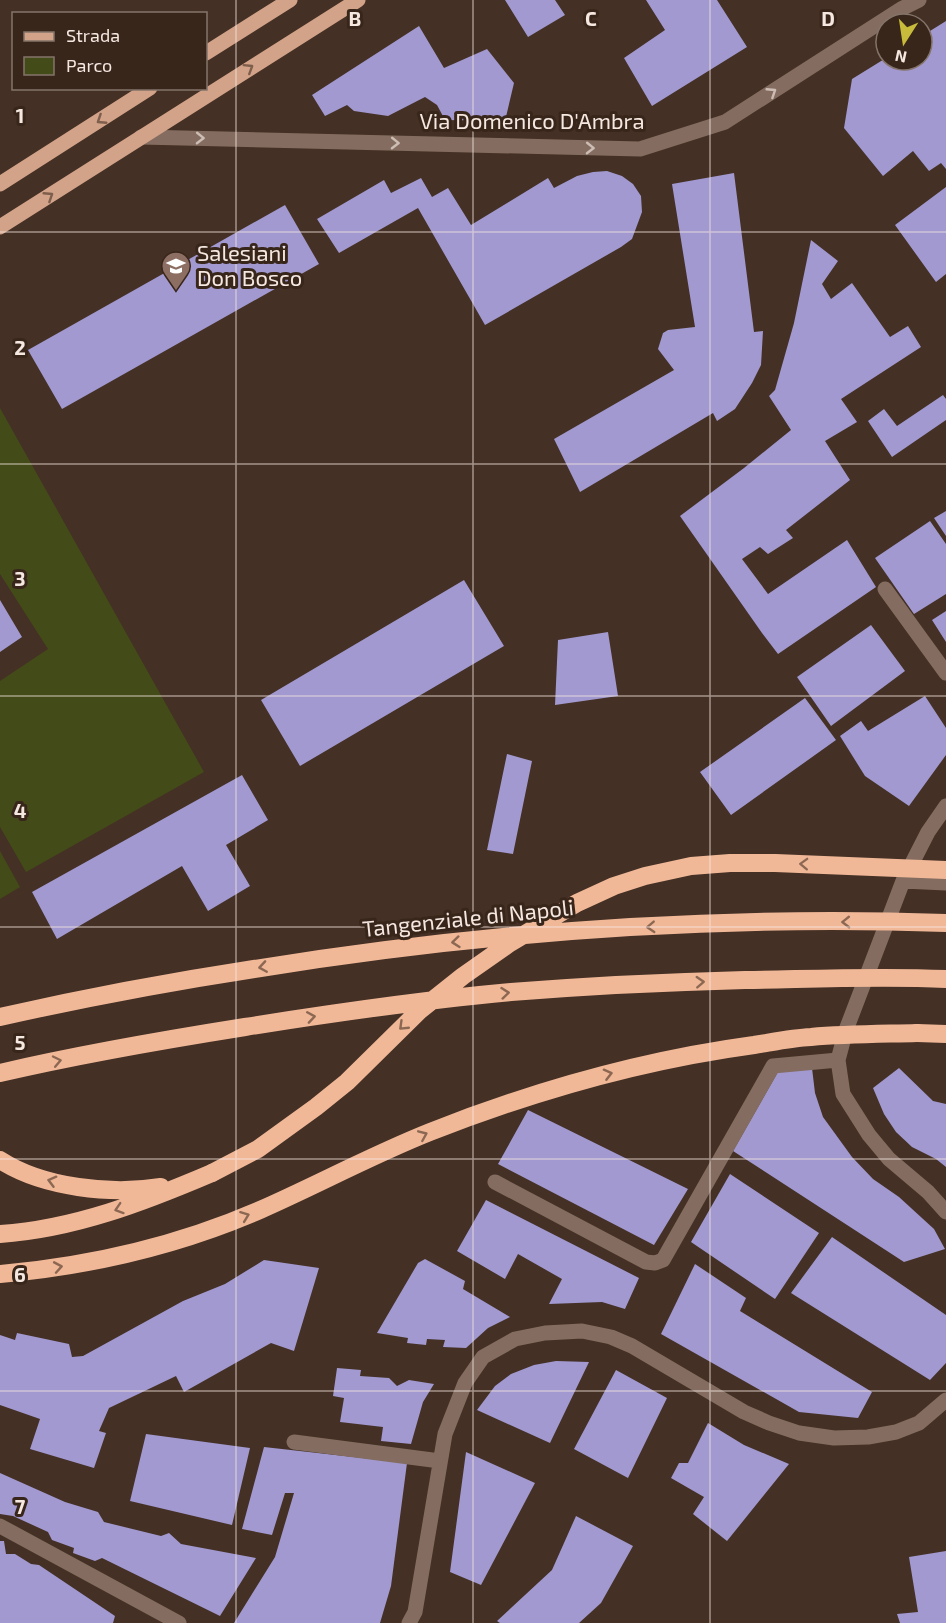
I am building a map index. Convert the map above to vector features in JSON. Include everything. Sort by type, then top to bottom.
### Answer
[{"type":"highway","points":[[0,1234],[48,1227],[104,1214],[155,1197],[212,1173],[258,1149],[346,1082],[419,1011],[463,976],[510,943],[577,903],[614,886],[645,876],[692,866],[730,862],[946,870]]},
{"type":"highway","name":"Tangenziale di Napoli","points":[[0,1017],[155,985],[388,949],[470,940],[601,929],[732,923],[886,921],[946,923]]},
{"type":"highway","points":[[0,1073],[110,1050],[408,1003],[600,986],[710,981],[850,978],[946,979]]},
{"type":"highway","points":[[0,1274],[41,1270],[111,1258],[185,1238],[260,1210],[428,1132],[574,1083],[652,1063],[723,1049],[810,1037],[946,1034]]},
{"type":"highway","points":[[0,1160],[30,1174],[59,1183],[92,1189],[159,1188],[212,1173]]},
{"type":"main road","points":[[207,52],[290,0]]},
{"type":"main road","points":[[0,227],[358,0]]},
{"type":"main road","points":[[0,184],[147,90]]},
{"type":"street","name":"Via Domenico D'Ambra","points":[[141,136],[640,149],[725,122],[901,9],[919,0]]},
{"type":"street","points":[[885,589],[946,673]]},
{"type":"street","points":[[946,806],[928,832],[903,881],[846,1030],[838,1060],[843,1094],[869,1135],[889,1159],[928,1192],[946,1212]]},
{"type":"street","points":[[903,881],[946,883]]},
{"type":"street","points":[[495,1182],[646,1262],[656,1263],[663,1260],[773,1066],[838,1060]]},
{"type":"street","points":[[410,1623],[415,1612],[445,1434],[465,1383],[483,1356],[515,1338],[545,1333],[582,1331],[610,1337],[632,1346],[744,1412],[799,1433],[845,1438],[896,1432],[919,1423],[946,1400]]},
{"type":"street","points":[[294,1442],[440,1461]]},
{"type":"street","points":[[0,1526],[179,1623]]},
{"type":"green space","points":[[0,408],[204,772],[26,872],[0,827],[0,681],[48,649],[0,574]]},
{"type":"green space","points":[[0,851],[20,887],[0,899]]},
{"type":"building","points":[[505,0],[555,0],[565,15],[528,37]]},
{"type":"building","points":[[646,0],[717,0],[747,47],[652,106],[624,58],[665,30]]},
{"type":"building","points":[[946,21],[946,169],[941,163],[929,171],[913,151],[883,176],[844,128],[852,79],[874,65],[874,72],[934,72],[934,28]]},
{"type":"building","points":[[419,26],[444,68],[487,49],[514,83],[505,121],[445,120],[437,105],[425,97],[388,116],[354,111],[347,105],[325,116],[312,95]]},
{"type":"building","points":[[607,171],[622,176],[633,184],[641,196],[642,212],[632,239],[485,325],[418,208],[339,253],[317,219],[384,180],[391,193],[421,178],[432,197],[448,188],[471,225],[548,178],[554,188],[577,176]]},
{"type":"building","points":[[734,173],[754,332],[763,331],[761,365],[735,409],[717,421],[713,413],[580,492],[554,439],[674,370],[658,349],[663,333],[668,330],[695,327],[672,184]]},
{"type":"building","points":[[946,187],[946,274],[936,282],[895,225]]},
{"type":"building","points":[[285,205],[319,264],[62,409],[28,350]]},
{"type":"building","points":[[811,240],[838,261],[822,284],[831,299],[852,283],[890,337],[908,326],[921,347],[841,399],[857,422],[825,441],[850,480],[786,530],[793,538],[768,554],[760,547],[742,559],[768,594],[847,540],[876,587],[778,654],[680,516],[791,430],[769,396],[775,390],[794,323]]},
{"type":"building","points":[[943,395],[946,399],[946,420],[892,457],[868,421],[884,409],[897,426]]},
{"type":"building","points":[[946,511],[946,536],[934,518]]},
{"type":"building","points":[[930,521],[946,544],[946,594],[914,614],[875,558]]},
{"type":"building","points":[[464,580],[504,646],[300,766],[261,700]]},
{"type":"building","points":[[0,600],[22,637],[0,652]]},
{"type":"building","points":[[946,611],[946,642],[932,620]]},
{"type":"building","points":[[871,625],[905,671],[831,726],[797,677]]},
{"type":"building","points":[[608,632],[618,696],[555,705],[558,640]]},
{"type":"building","points":[[925,696],[946,728],[946,755],[909,806],[865,776],[840,736],[861,721],[868,731]]},
{"type":"building","points":[[805,698],[836,740],[731,815],[700,772]]},
{"type":"building","points":[[507,754],[532,761],[513,854],[487,850]]},
{"type":"building","points":[[242,775],[268,820],[226,845],[250,886],[208,911],[182,866],[57,939],[32,892]]},
{"type":"building","points":[[812,1068],[815,1093],[823,1117],[852,1157],[873,1179],[899,1197],[934,1229],[945,1249],[904,1262],[733,1151],[779,1070]]},
{"type":"building","points":[[899,1068],[933,1101],[946,1104],[946,1167],[936,1159],[912,1147],[896,1132],[884,1114],[873,1088]]},
{"type":"building","points":[[528,1110],[688,1189],[654,1245],[498,1164]]},
{"type":"building","points":[[730,1174],[819,1233],[775,1299],[691,1242]]},
{"type":"building","points":[[486,1200],[639,1278],[625,1309],[602,1302],[549,1304],[562,1279],[518,1254],[505,1279],[457,1251]]},
{"type":"building","points":[[832,1237],[946,1315],[946,1363],[930,1380],[791,1293]]},
{"type":"building","points":[[425,1259],[465,1281],[463,1289],[510,1317],[488,1328],[466,1348],[443,1347],[445,1340],[427,1339],[426,1345],[407,1343],[408,1338],[377,1333],[418,1263]]},
{"type":"building","points":[[264,1260],[319,1268],[294,1351],[271,1343],[184,1392],[176,1376],[109,1408],[99,1431],[106,1433],[94,1468],[30,1449],[40,1419],[0,1405],[0,1335],[15,1340],[17,1333],[69,1344],[72,1357],[83,1356],[183,1301],[225,1284]]},
{"type":"building","points":[[695,1264],[746,1298],[740,1311],[872,1392],[858,1418],[799,1412],[661,1334]]},
{"type":"building","points":[[556,1361],[589,1362],[550,1443],[477,1410],[495,1386],[511,1374],[534,1365]]},
{"type":"building","points":[[337,1368],[361,1370],[360,1376],[389,1378],[397,1386],[409,1380],[434,1384],[423,1402],[411,1444],[381,1441],[383,1427],[340,1422],[344,1398],[333,1396]]},
{"type":"building","points":[[616,1370],[667,1398],[628,1478],[574,1449]]},
{"type":"building","points":[[708,1423],[744,1445],[789,1464],[727,1541],[693,1514],[704,1497],[671,1478],[679,1463],[688,1463]]},
{"type":"building","points":[[146,1434],[250,1448],[232,1525],[130,1501]]},
{"type":"building","points":[[264,1447],[407,1463],[391,1586],[380,1623],[234,1623],[275,1557],[294,1493],[285,1493],[272,1535],[242,1529]]},
{"type":"building","points":[[466,1452],[535,1483],[481,1585],[450,1572]]},
{"type":"building","points":[[0,1473],[65,1502],[98,1512],[104,1522],[161,1536],[169,1533],[181,1544],[256,1558],[220,1616],[102,1558],[95,1561],[73,1553],[74,1548],[52,1540],[48,1532],[13,1516],[0,1514]]},
{"type":"building","points":[[576,1516],[633,1546],[601,1603],[579,1623],[500,1623],[497,1621],[552,1570]]},
{"type":"building","points":[[0,1541],[4,1541],[6,1554],[15,1554],[31,1564],[39,1565],[115,1616],[113,1623],[0,1623]]},
{"type":"building","points":[[946,1551],[946,1623],[900,1623],[897,1614],[918,1612],[909,1557]]},
{"type":"place","name":"Salesiani Don Bosco","points":[[176,292]]}]
